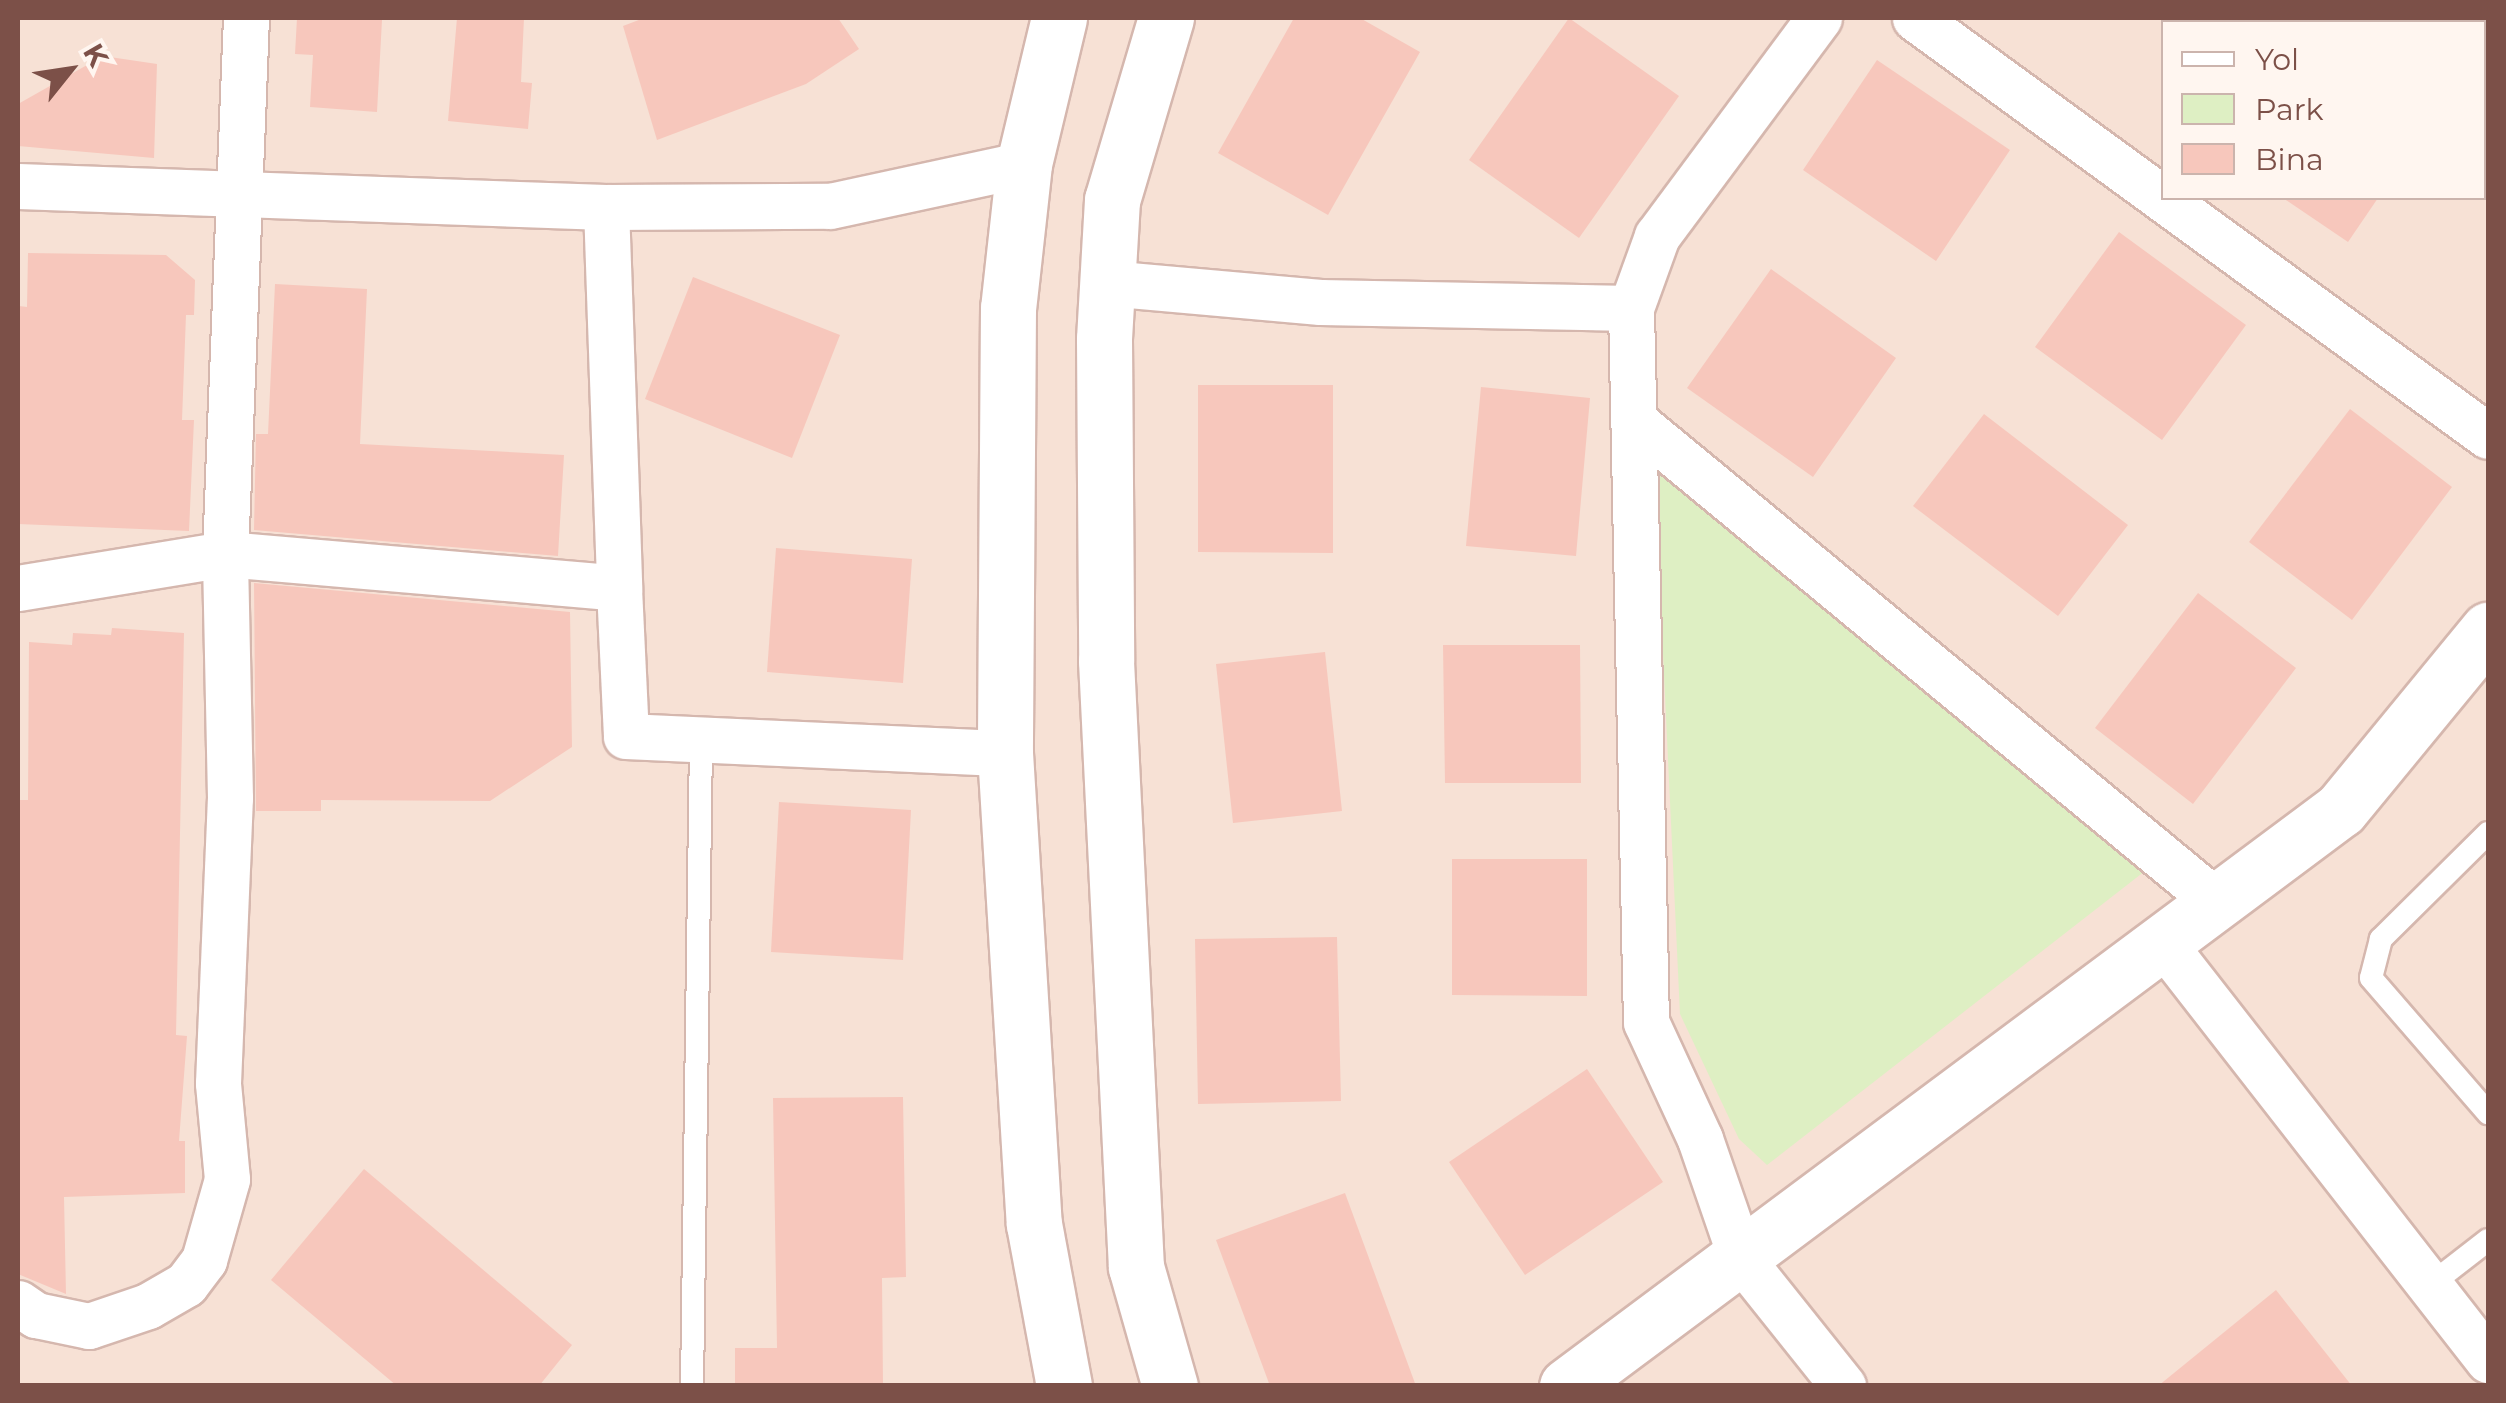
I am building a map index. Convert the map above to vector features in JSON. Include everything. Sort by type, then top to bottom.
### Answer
[{"type":"street","points":[[18,1303],[36,1315],[89,1326],[148,1306],[186,1284],[204,1260],[227,1180],[218,1083],[230,809],[224,554],[244,198],[246,18]]},
{"type":"street","points":[[1060,18],[1024,164],[1008,308],[1005,754],[1034,1224],[1064,1386]]},
{"type":"street","points":[[1166,18],[1112,200],[1107,283],[1106,661],[1136,1267],[1170,1386]]},
{"type":"street","points":[[1819,18],[1657,236],[1631,308],[1646,1022],[1700,1140],[1741,1258],[1843,1386]]},
{"type":"street","points":[[1915,18],[2161,197]]},
{"type":"street","points":[[18,186],[244,198],[606,207],[830,206],[1024,164]]},
{"type":"street","points":[[2164,200],[2488,436]]},
{"type":"street","points":[[606,207],[626,736],[1005,754]]},
{"type":"street","points":[[1107,283],[1320,302],[1631,308]]},
{"type":"street","points":[[1634,421],[2219,904]]},
{"type":"street","points":[[18,588],[224,554],[619,588]]},
{"type":"street","points":[[1566,1386],[2219,904],[2340,809],[2488,630]]},
{"type":"street","points":[[2163,944],[2488,1360]]},
{"type":"lane","points":[[692,1386],[700,740]]},
{"type":"lane","points":[[2488,833],[2381,939],[2371,978],[2488,1113]]},
{"type":"lane","points":[[2430,1285],[2488,1240]]},
{"type":"shaded area","points":[[18,18],[2488,18],[2488,1385],[18,1385]]},
{"type":"green space","points":[[1654,462],[2154,864],[1767,1165],[1739,1139],[1680,1014]]},
{"type":"building","points":[[297,18],[382,20],[377,112],[310,107],[313,55],[295,54]]},
{"type":"building","points":[[457,18],[524,18],[521,82],[532,83],[528,129],[448,121]]},
{"type":"building","points":[[644,18],[838,18],[859,49],[806,84],[657,140],[623,26]]},
{"type":"building","points":[[1294,18],[1360,18],[1420,52],[1328,215],[1218,153]]},
{"type":"building","points":[[1569,18],[1679,96],[1579,238],[1469,160]]},
{"type":"building","points":[[103,56],[157,64],[154,158],[18,146],[18,104]]},
{"type":"building","points":[[1877,60],[2010,150],[1936,261],[1803,170]]},
{"type":"building","points":[[2286,200],[2377,200],[2348,242]]},
{"type":"building","points":[[2119,232],[2246,325],[2162,440],[2035,347]]},
{"type":"building","points":[[28,253],[166,255],[195,280],[194,315],[186,315],[182,420],[194,420],[189,531],[18,524],[19,306],[27,307]]},
{"type":"building","points":[[1771,269],[1896,358],[1813,477],[1687,388]]},
{"type":"building","points":[[693,277],[840,335],[792,458],[645,399]]},
{"type":"building","points":[[275,284],[367,289],[360,444],[564,455],[558,556],[254,530],[256,434],[268,434]]},
{"type":"building","points":[[1198,385],[1333,385],[1333,553],[1198,552]]},
{"type":"building","points":[[1481,387],[1590,398],[1576,556],[1466,546]]},
{"type":"building","points":[[2350,409],[2452,487],[2352,620],[2249,542]]},
{"type":"building","points":[[1984,414],[2128,525],[2058,616],[1913,506]]},
{"type":"building","points":[[776,548],[912,559],[903,683],[767,672]]},
{"type":"building","points":[[254,583],[570,612],[572,747],[490,801],[321,800],[321,811],[256,811]]},
{"type":"building","points":[[2198,593],[2296,668],[2193,804],[2095,728]]},
{"type":"building","points":[[112,628],[184,633],[176,1035],[187,1036],[179,1141],[185,1141],[185,1193],[64,1197],[66,1294],[18,1274],[18,800],[28,800],[29,642],[72,645],[73,633],[111,635]]},
{"type":"building","points":[[1443,645],[1580,645],[1581,783],[1445,783]]},
{"type":"building","points":[[1325,652],[1342,811],[1233,823],[1216,664]]},
{"type":"building","points":[[779,802],[911,810],[903,960],[771,952]]},
{"type":"building","points":[[1452,859],[1587,859],[1587,996],[1452,995]]},
{"type":"building","points":[[1337,937],[1341,1101],[1198,1104],[1195,939]]},
{"type":"building","points":[[1587,1069],[1663,1182],[1525,1275],[1449,1162]]},
{"type":"building","points":[[903,1097],[906,1277],[882,1278],[883,1386],[735,1386],[735,1348],[777,1348],[773,1098]]},
{"type":"building","points":[[364,1169],[572,1345],[539,1386],[397,1386],[271,1280]]},
{"type":"building","points":[[1345,1193],[1416,1386],[1270,1386],[1216,1240]]},
{"type":"building","points":[[2276,1290],[2352,1386],[2158,1386]]}]
